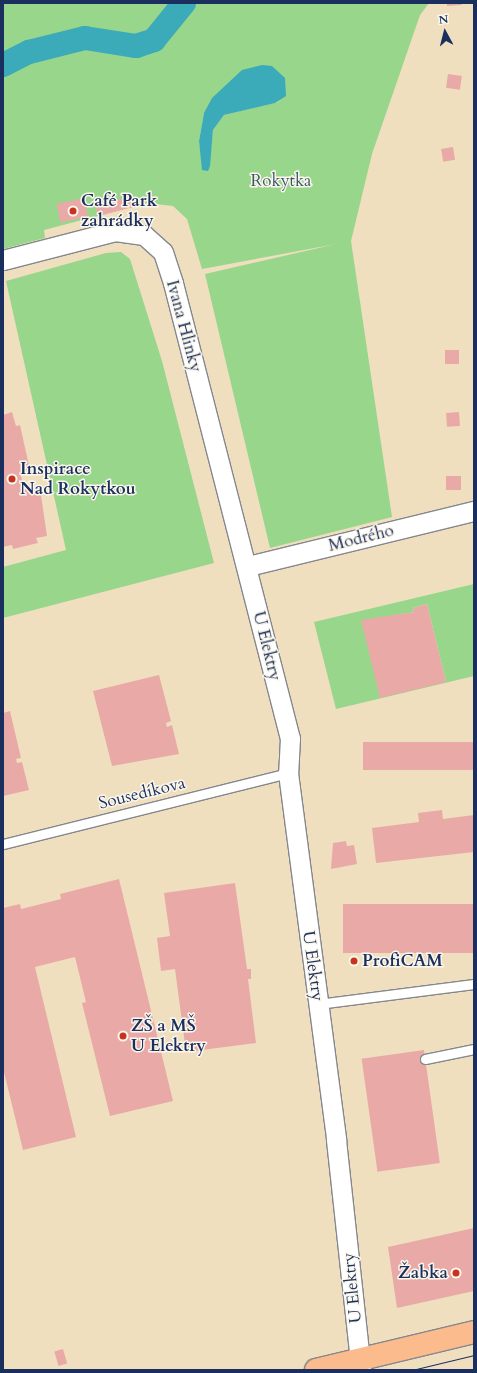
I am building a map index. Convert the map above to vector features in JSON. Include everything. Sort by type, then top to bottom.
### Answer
[{"type":"main road","points":[[316,1370],[360,1364],[474,1332]]},
{"type":"street","name":"Ivana Hlinky","points":[[3,260],[115,232],[144,235],[163,252],[248,566]]},
{"type":"street","name":"Modrého","points":[[248,566],[474,511]]},
{"type":"street","name":"U Elektry","points":[[248,566],[290,738],[288,773],[318,1004],[360,1364]]},
{"type":"lane","name":"Sousedíkova","points":[[3,844],[288,773]]},
{"type":"lane","points":[[318,1004],[474,984]]},
{"type":"lane","points":[[425,1059],[474,1049]]},
{"type":"green space","name":"Rokytka","points":[[3,3],[429,3],[420,15],[372,154],[351,241],[392,517],[270,548],[205,274],[336,244],[202,269],[187,219],[173,206],[147,203],[44,230],[45,238],[3,249],[3,68],[6,64],[3,63]],"holes":[[[282,101],[224,115],[213,130],[211,151],[203,170],[199,141],[204,113]]]},
{"type":"green space","points":[[121,252],[130,259],[162,361],[214,563],[3,618],[3,567],[66,550],[6,281],[106,253]]},
{"type":"green space","points":[[474,584],[474,676],[336,709],[314,622]],"holes":[[[427,604],[446,682],[361,621],[414,612],[413,608]]]},
{"type":"water","points":[[262,65],[272,66],[285,78],[286,96],[275,103],[224,115],[213,130],[210,166],[208,171],[202,170],[199,141],[204,113],[212,98],[242,70]]},
{"type":"building","points":[[447,3],[461,3],[462,5],[447,6]]},
{"type":"building","points":[[448,74],[462,76],[460,90],[446,88]]},
{"type":"building","points":[[453,147],[455,160],[443,162],[441,149]]},
{"type":"building","points":[[131,196],[134,207],[98,216],[95,206]]},
{"type":"building","name":"Café Park zahrádky","points":[[84,198],[88,217],[61,222],[57,204]]},
{"type":"building","points":[[445,350],[459,350],[459,364],[445,364]]},
{"type":"building","name":"Inspirace Nad Rokytkou","points":[[12,412],[16,426],[20,425],[30,470],[20,472],[24,488],[34,486],[37,496],[41,495],[47,536],[36,538],[38,543],[13,549],[12,545],[3,547],[3,415]]},
{"type":"building","points":[[459,412],[460,426],[447,427],[446,413]]},
{"type":"building","points":[[446,476],[461,476],[461,490],[446,490]]},
{"type":"building","points":[[427,604],[446,682],[380,698],[361,620],[414,612],[413,608]]},
{"type":"building","points":[[159,675],[171,721],[166,723],[167,727],[172,725],[179,754],[112,766],[93,691]]},
{"type":"building","points":[[10,711],[21,758],[16,759],[17,763],[22,762],[29,790],[3,796],[3,713]]},
{"type":"building","points":[[363,742],[474,742],[474,770],[363,770]]},
{"type":"building","points":[[442,810],[443,819],[474,815],[474,852],[376,863],[372,828],[419,822],[418,813]]},
{"type":"building","points":[[346,841],[347,846],[354,845],[357,864],[331,869],[333,843]]},
{"type":"building","name":"ZŠ a MŠ U Elektry","points":[[119,879],[173,1101],[110,1116],[82,1003],[86,1002],[75,957],[35,967],[76,1137],[23,1150],[3,1068],[3,908],[20,904],[21,909],[61,899],[60,894]]},
{"type":"building","points":[[235,883],[247,969],[251,969],[251,979],[248,979],[256,1043],[186,1052],[175,969],[161,971],[157,938],[170,936],[164,893]]},
{"type":"building","points":[[343,904],[474,904],[474,953],[343,953]]},
{"type":"building","points":[[424,1050],[440,1163],[377,1172],[362,1059]]},
{"type":"building","points":[[474,1228],[474,1291],[397,1308],[388,1247]]},
{"type":"building","points":[[63,1349],[67,1363],[58,1366],[54,1351]]},
{"type":"waterway","points":[[3,65],[29,52],[85,38],[136,46],[154,40],[184,3]]},
{"type":"tram line","points":[[412,1370],[474,1355]]},
{"type":"place","name":"Café Park zahrádky","points":[[73,211]]},
{"type":"place","name":"Inspirace Nad Rokytkou","points":[[12,479]]},
{"type":"place","name":"ProfiCAM","points":[[354,961]]},
{"type":"place","name":"ZŠ a MŠ U Elektry","points":[[123,1036]]},
{"type":"place","name":"Žabka","points":[[456,1273]]}]
